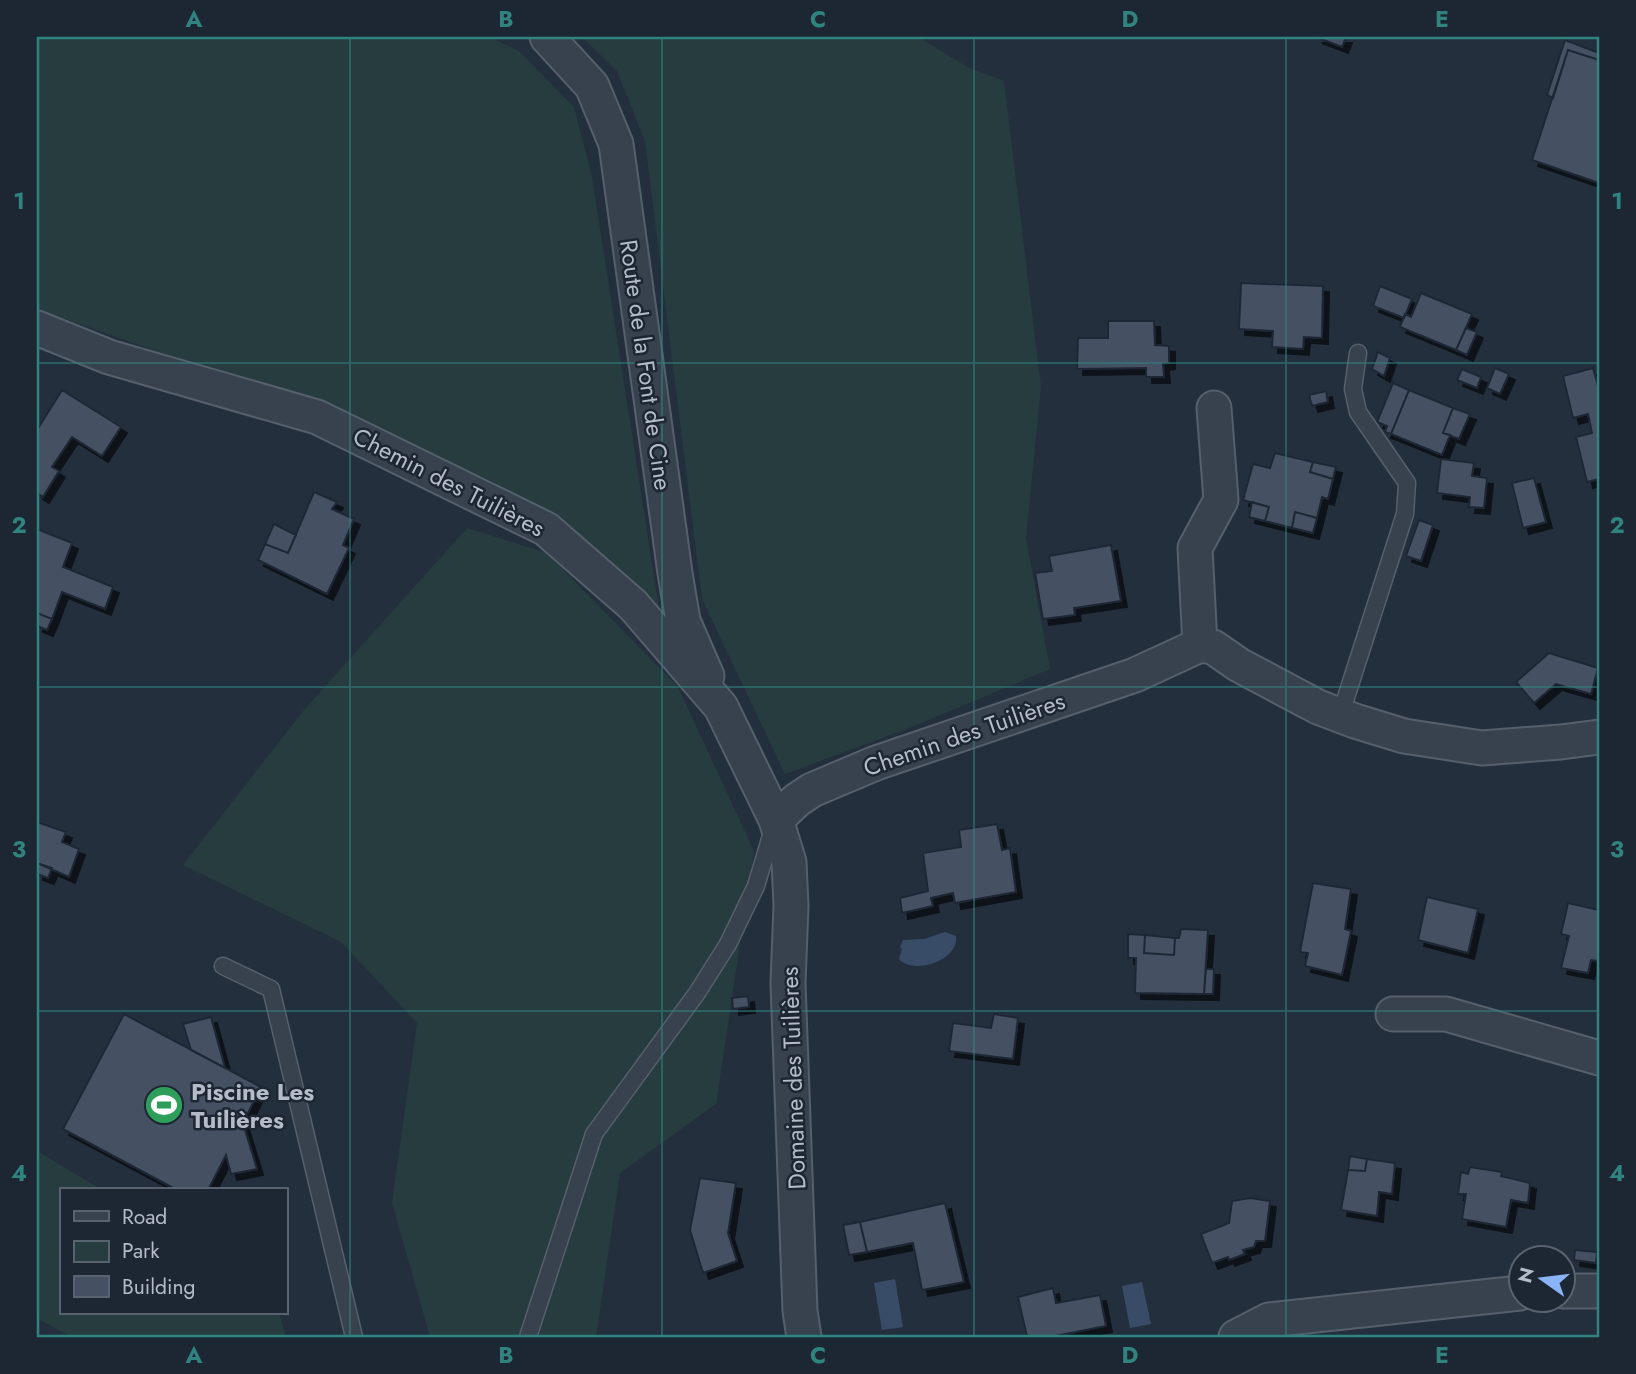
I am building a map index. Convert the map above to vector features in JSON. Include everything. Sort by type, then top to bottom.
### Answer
[{"type":"street","name":"Route de la Font de Cine","points":[[547,37],[592,86],[616,144],[683,621],[721,707]]},
{"type":"street","name":"Chemin des Tuilières","points":[[37,328],[109,357],[317,417],[547,528],[633,605],[721,707],[775,820],[813,790],[863,768],[1135,675],[1200,645]]},
{"type":"street","points":[[1214,408],[1221,500],[1195,548],[1200,645],[1213,647],[1239,665],[1318,707],[1404,736],[1482,748],[1599,737]]},
{"type":"street","name":"Domaine des Tuilières","points":[[775,820],[789,862],[791,906],[788,983],[800,1311],[804,1337]]},
{"type":"street","points":[[1393,1014],[1446,1014],[1599,1058]]},
{"type":"street","points":[[1576,1292],[1599,1291]]},
{"type":"street","points":[[1236,1337],[1269,1320],[1506,1295]]},
{"type":"lane","points":[[1340,716],[1405,514],[1407,483],[1358,412],[1353,389],[1358,353]]},
{"type":"lane","points":[[528,1337],[594,1134],[697,993],[728,944],[756,886],[775,820]]},
{"type":"lane","points":[[223,966],[271,989],[354,1337]]},
{"type":"green space","points":[[37,37],[490,37],[519,51],[574,107],[592,177],[660,615],[578,536],[492,481],[278,394],[37,309]]},
{"type":"green space","points":[[582,37],[918,37],[969,68],[1004,81],[1041,387],[1026,538],[1050,669],[912,727],[785,774],[702,599],[645,141],[617,71]]},
{"type":"green space","points":[[467,528],[547,553],[678,687],[754,851],[716,1104],[620,1173],[596,1337],[430,1337],[392,1203],[417,1023],[341,942],[183,865],[304,710]]},
{"type":"green space","points":[[37,1151],[99,1188],[60,1188],[60,1314],[279,1314],[286,1337],[71,1337],[37,1318]]},
{"type":"water","points":[[945,932],[956,936],[955,945],[943,959],[924,966],[914,966],[899,959],[903,940],[924,939]]},
{"type":"water","points":[[895,1279],[903,1327],[882,1330],[874,1283]]},
{"type":"water","points":[[1142,1282],[1151,1324],[1130,1328],[1122,1286]]},
{"type":"building","points":[[1316,37],[1346,37],[1342,47]]},
{"type":"building","points":[[1565,40],[1599,53],[1599,60],[1568,50],[1553,98],[1547,95]]},
{"type":"building","points":[[1568,50],[1599,60],[1599,183],[1532,160]]},
{"type":"building","points":[[1241,283],[1323,286],[1322,338],[1304,337],[1303,349],[1272,347],[1273,331],[1239,329]]},
{"type":"building","points":[[1380,286],[1412,299],[1404,318],[1373,306]]},
{"type":"building","points":[[1421,293],[1472,314],[1456,350],[1400,327],[1405,314],[1411,317]]},
{"type":"building","points":[[1108,321],[1154,321],[1155,345],[1169,346],[1169,363],[1163,364],[1164,377],[1146,377],[1146,368],[1077,369],[1078,338],[1108,338]]},
{"type":"building","points":[[1466,328],[1477,332],[1467,355],[1456,350]]},
{"type":"building","points":[[1378,352],[1390,358],[1384,376],[1372,369]]},
{"type":"building","points":[[1495,368],[1509,374],[1500,394],[1487,388]]},
{"type":"building","points":[[1593,368],[1599,390],[1599,479],[1587,482],[1576,437],[1592,433],[1588,414],[1573,418],[1563,376]]},
{"type":"building","points":[[1462,369],[1481,377],[1477,388],[1457,380]]},
{"type":"building","points":[[1393,383],[1409,390],[1391,434],[1385,432],[1387,426],[1377,422]]},
{"type":"building","points":[[62,390],[121,427],[102,456],[72,437],[52,467],[59,471],[43,497],[37,493],[37,430]]},
{"type":"building","points":[[1409,390],[1453,408],[1443,433],[1450,435],[1442,455],[1391,434]]},
{"type":"building","points":[[1326,391],[1328,402],[1312,406],[1309,395]]},
{"type":"building","points":[[1453,408],[1470,414],[1459,439],[1443,433]]},
{"type":"building","points":[[1275,453],[1313,462],[1310,472],[1333,479],[1328,499],[1322,497],[1317,518],[1295,512],[1292,528],[1265,521],[1269,507],[1243,500],[1253,464],[1270,468]]},
{"type":"building","points":[[1441,459],[1474,463],[1472,476],[1487,478],[1484,508],[1469,507],[1470,497],[1437,493]]},
{"type":"building","points":[[1313,462],[1336,467],[1333,479],[1310,472]]},
{"type":"building","points":[[1534,478],[1546,522],[1523,528],[1512,483]]},
{"type":"building","points":[[314,492],[337,502],[332,509],[354,519],[343,545],[349,548],[327,594],[258,560],[265,544],[288,553]]},
{"type":"building","points":[[1252,502],[1269,507],[1265,521],[1249,517]]},
{"type":"building","points":[[1295,512],[1317,518],[1313,533],[1292,528]]},
{"type":"building","points":[[1419,520],[1433,525],[1421,561],[1406,556]]},
{"type":"building","points":[[274,524],[296,535],[288,553],[265,544]]},
{"type":"building","points":[[37,529],[72,543],[63,567],[113,587],[105,609],[62,592],[52,619],[37,613]]},
{"type":"building","points":[[1111,545],[1121,601],[1074,608],[1075,615],[1043,619],[1035,573],[1052,571],[1049,556]]},
{"type":"building","points":[[37,613],[52,619],[47,630],[37,626]]},
{"type":"building","points":[[1549,653],[1598,668],[1591,694],[1556,684],[1534,703],[1516,682]]},
{"type":"building","points":[[37,822],[66,832],[62,842],[79,849],[69,877],[37,863]]},
{"type":"building","points":[[997,824],[1002,850],[1010,848],[1016,892],[955,903],[953,893],[931,898],[933,906],[902,913],[900,898],[928,891],[923,853],[961,847],[959,830]]},
{"type":"building","points":[[37,863],[52,868],[48,878],[37,874]]},
{"type":"building","points":[[1313,883],[1351,889],[1345,929],[1351,931],[1342,975],[1305,966],[1308,953],[1300,952]]},
{"type":"building","points":[[1427,897],[1478,909],[1468,953],[1418,940]]},
{"type":"building","points":[[1568,903],[1599,910],[1599,961],[1591,960],[1588,973],[1561,968],[1569,936],[1561,934]]},
{"type":"building","points":[[1181,929],[1208,930],[1204,994],[1135,993],[1136,958],[1128,958],[1128,934],[1145,935],[1144,953],[1174,955],[1175,938],[1179,938]]},
{"type":"building","points":[[1145,935],[1175,938],[1174,955],[1144,953]]},
{"type":"building","points":[[1206,969],[1214,969],[1213,994],[1204,994]]},
{"type":"building","points":[[748,996],[749,1007],[733,1009],[732,998]]},
{"type":"building","name":"Piscine Les Tuilières","points":[[124,1014],[261,1087],[243,1123],[257,1169],[231,1174],[226,1155],[209,1188],[173,1188],[63,1129]]},
{"type":"building","points":[[994,1014],[1018,1018],[1013,1059],[949,1051],[953,1023],[991,1028]]},
{"type":"building","points":[[211,1017],[225,1068],[191,1050],[183,1024]]},
{"type":"building","points":[[1350,1156],[1367,1159],[1365,1171],[1348,1170]]},
{"type":"building","points":[[1367,1159],[1395,1163],[1392,1194],[1379,1192],[1377,1216],[1341,1210],[1348,1170],[1365,1171]]},
{"type":"building","points":[[1470,1167],[1502,1172],[1501,1176],[1530,1183],[1528,1203],[1511,1200],[1506,1227],[1462,1219],[1466,1194],[1458,1194],[1461,1172],[1468,1174]]},
{"type":"building","points":[[700,1178],[736,1183],[728,1233],[737,1261],[703,1273],[690,1230]]},
{"type":"building","points":[[1250,1198],[1270,1201],[1265,1241],[1256,1241],[1254,1247],[1243,1250],[1245,1254],[1212,1263],[1201,1234],[1229,1223],[1232,1201]]},
{"type":"building","points":[[945,1203],[964,1282],[922,1290],[913,1243],[867,1252],[860,1222]]},
{"type":"building","points":[[860,1222],[867,1252],[849,1255],[843,1225]]},
{"type":"building","points":[[1576,1250],[1597,1252],[1596,1263],[1576,1260]]},
{"type":"building","points":[[1053,1288],[1056,1303],[1100,1295],[1106,1326],[1050,1337],[1027,1337],[1018,1297]]},
{"type":"place","name":"Piscine Les Tuilières","points":[[164,1105]]}]
